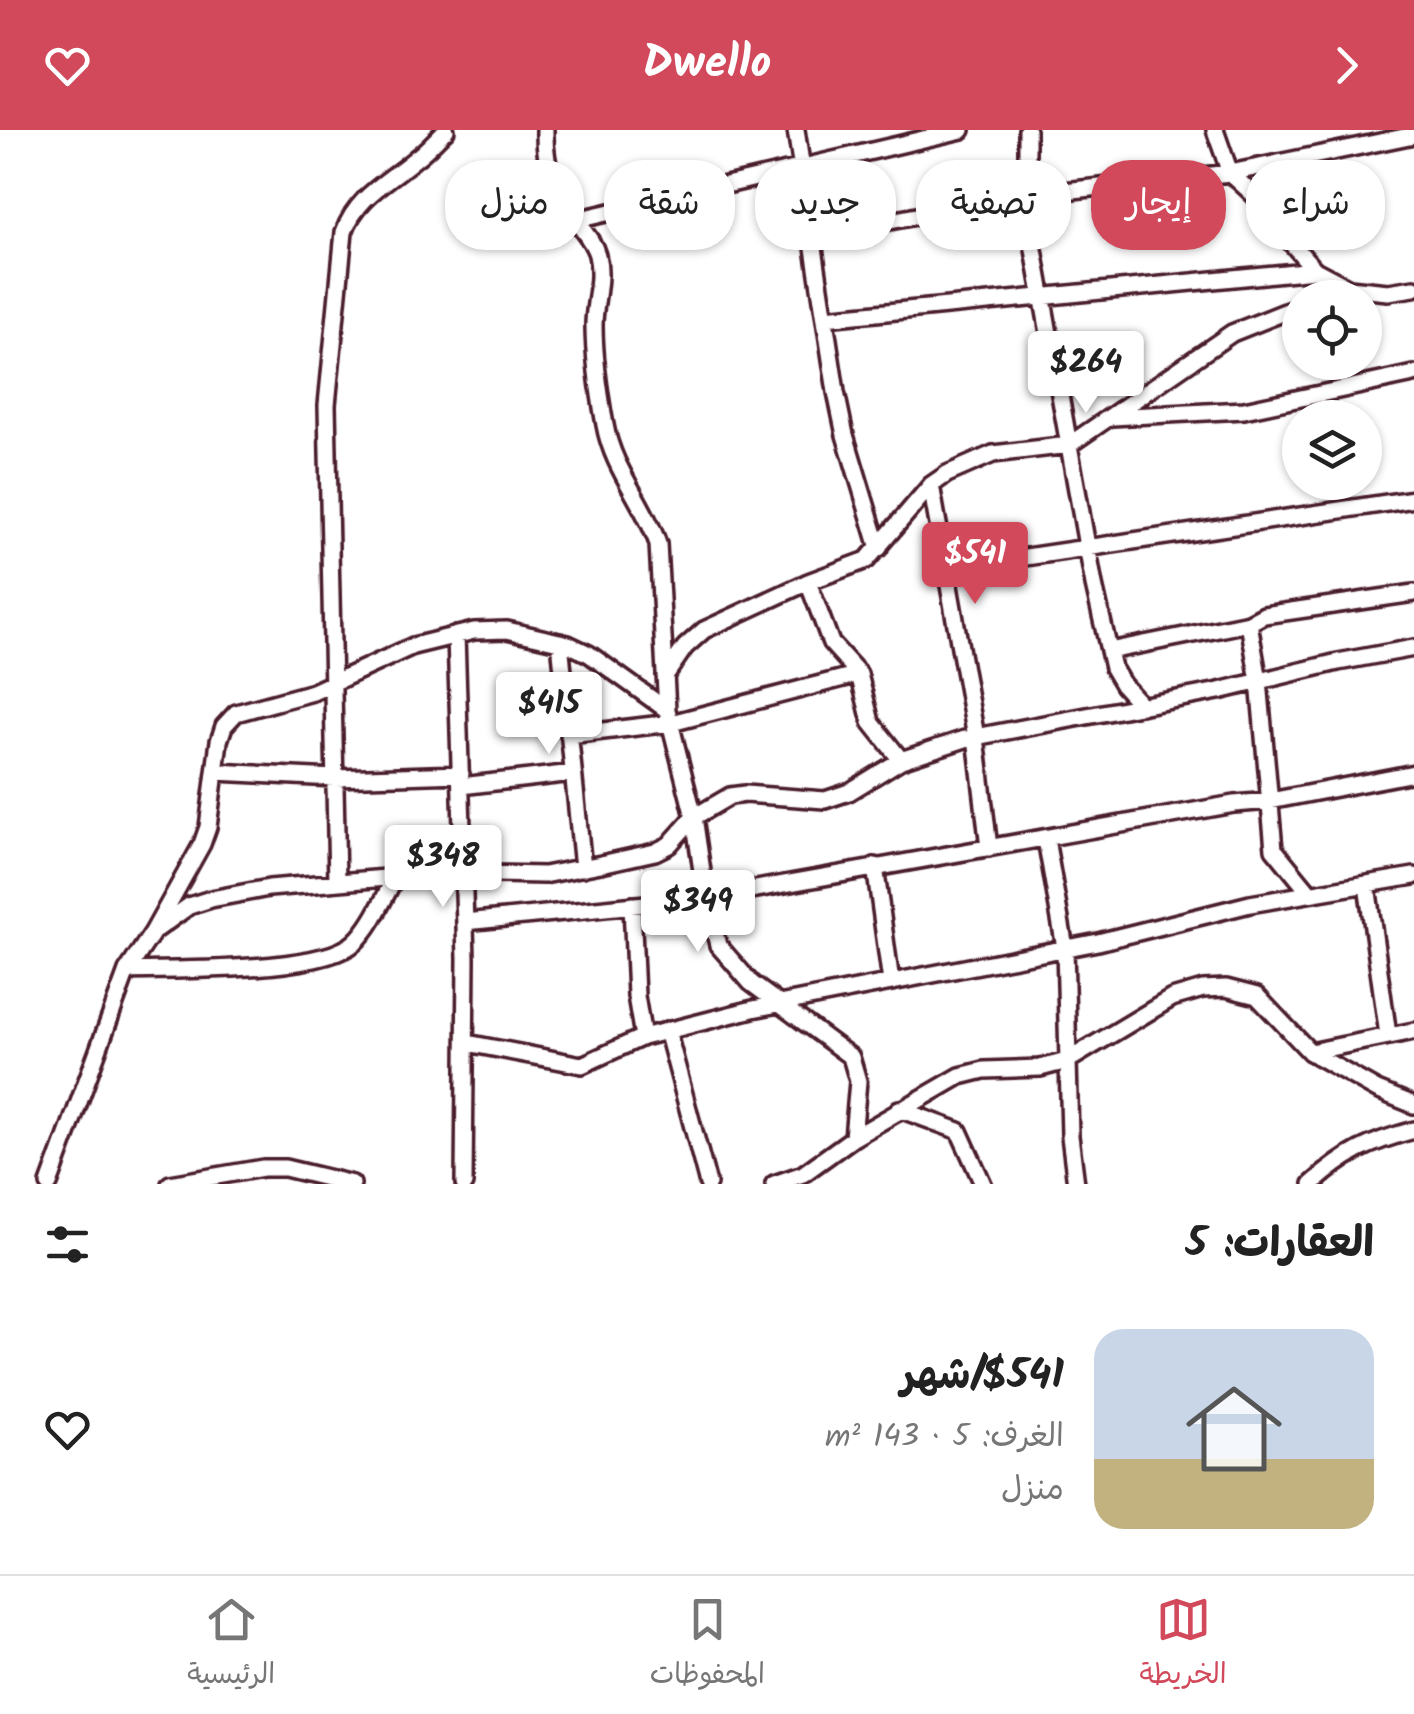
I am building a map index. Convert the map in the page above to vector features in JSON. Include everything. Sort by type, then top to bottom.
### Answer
[{"type":"street","points":[[337,882],[326,404],[344,232],[361,200],[418,157],[446,130]]},
{"type":"street","points":[[545,130],[547,160]]},
{"type":"street","points":[[796,130],[800,160]]},
{"type":"street","points":[[842,160],[962,130]]},
{"type":"street","points":[[1027,130],[1027,160]]},
{"type":"street","points":[[1215,130],[1230,173],[1267,207],[1315,270],[1333,280]]},
{"type":"street","points":[[1071,190],[1230,173],[1414,135]]},
{"type":"street","points":[[584,218],[755,180]]},
{"type":"street","points":[[584,233],[597,254],[596,366],[609,444],[622,476],[651,522],[658,544],[669,716],[694,817],[706,898],[721,952],[752,983],[851,1057],[858,1080],[854,1138]]},
{"type":"street","points":[[813,250],[846,436],[879,548]]},
{"type":"street","points":[[1035,250],[1109,651],[1116,676],[1142,706]]},
{"type":"street","points":[[824,318],[1315,270]]},
{"type":"street","points":[[1382,291],[1414,288]]},
{"type":"street","points":[[665,676],[684,647],[704,630],[808,582],[860,564],[879,548],[931,485],[946,474],[993,454],[1069,445],[1232,334],[1282,313]]},
{"type":"street","points":[[1109,418],[1244,410],[1414,374]]},
{"type":"street","points":[[931,485],[976,736],[989,848]]},
{"type":"street","points":[[946,569],[1414,499]]},
{"type":"street","points":[[808,582],[831,643],[860,674],[871,722],[901,760]]},
{"type":"street","points":[[1109,651],[1249,623],[1264,615],[1414,593]]},
{"type":"street","points":[[1249,623],[1260,681],[1276,854],[1310,893]]},
{"type":"street","points":[[48,1184],[127,971],[202,844],[224,726],[236,713],[334,683],[413,646],[456,635],[508,630],[560,642],[588,654],[669,716]]},
{"type":"street","points":[[456,635],[467,1043],[464,1184]]},
{"type":"street","points":[[560,642],[583,868]]},
{"type":"street","points":[[153,932],[189,906],[268,888],[396,876],[544,874],[655,852],[682,833],[694,817],[730,796],[825,800],[849,792],[901,760],[976,736],[1142,706],[1414,648]]},
{"type":"street","points":[[569,735],[860,674]]},
{"type":"street","points":[[215,772],[461,780],[573,773]]},
{"type":"street","points":[[465,922],[706,898],[1234,804],[1270,802],[1414,773]]},
{"type":"street","points":[[1046,838],[1065,948],[1070,1136],[1076,1184]]},
{"type":"street","points":[[875,866],[891,982]]},
{"type":"street","points":[[127,971],[258,966],[335,954],[352,946],[362,934],[396,876]]},
{"type":"street","points":[[467,1043],[582,1065],[642,1036],[668,1030],[1310,893],[1414,876]]},
{"type":"street","points":[[1366,886],[1388,1035]]},
{"type":"street","points":[[632,905],[642,1036]]},
{"type":"street","points":[[774,1184],[803,1174],[899,1109],[960,1076],[984,1070],[1040,1068],[1068,1061],[1189,991],[1226,988],[1257,996],[1310,1052],[1376,1090],[1414,1105]]},
{"type":"street","points":[[668,1030],[708,1184]]},
{"type":"street","points":[[1310,1052],[1414,1031]]},
{"type":"street","points":[[899,1109],[959,1131],[983,1184]]},
{"type":"street","points":[[1312,1184],[1334,1164],[1370,1142],[1414,1130]]},
{"type":"street","points":[[170,1184],[263,1168],[285,1168],[352,1184]]}]
